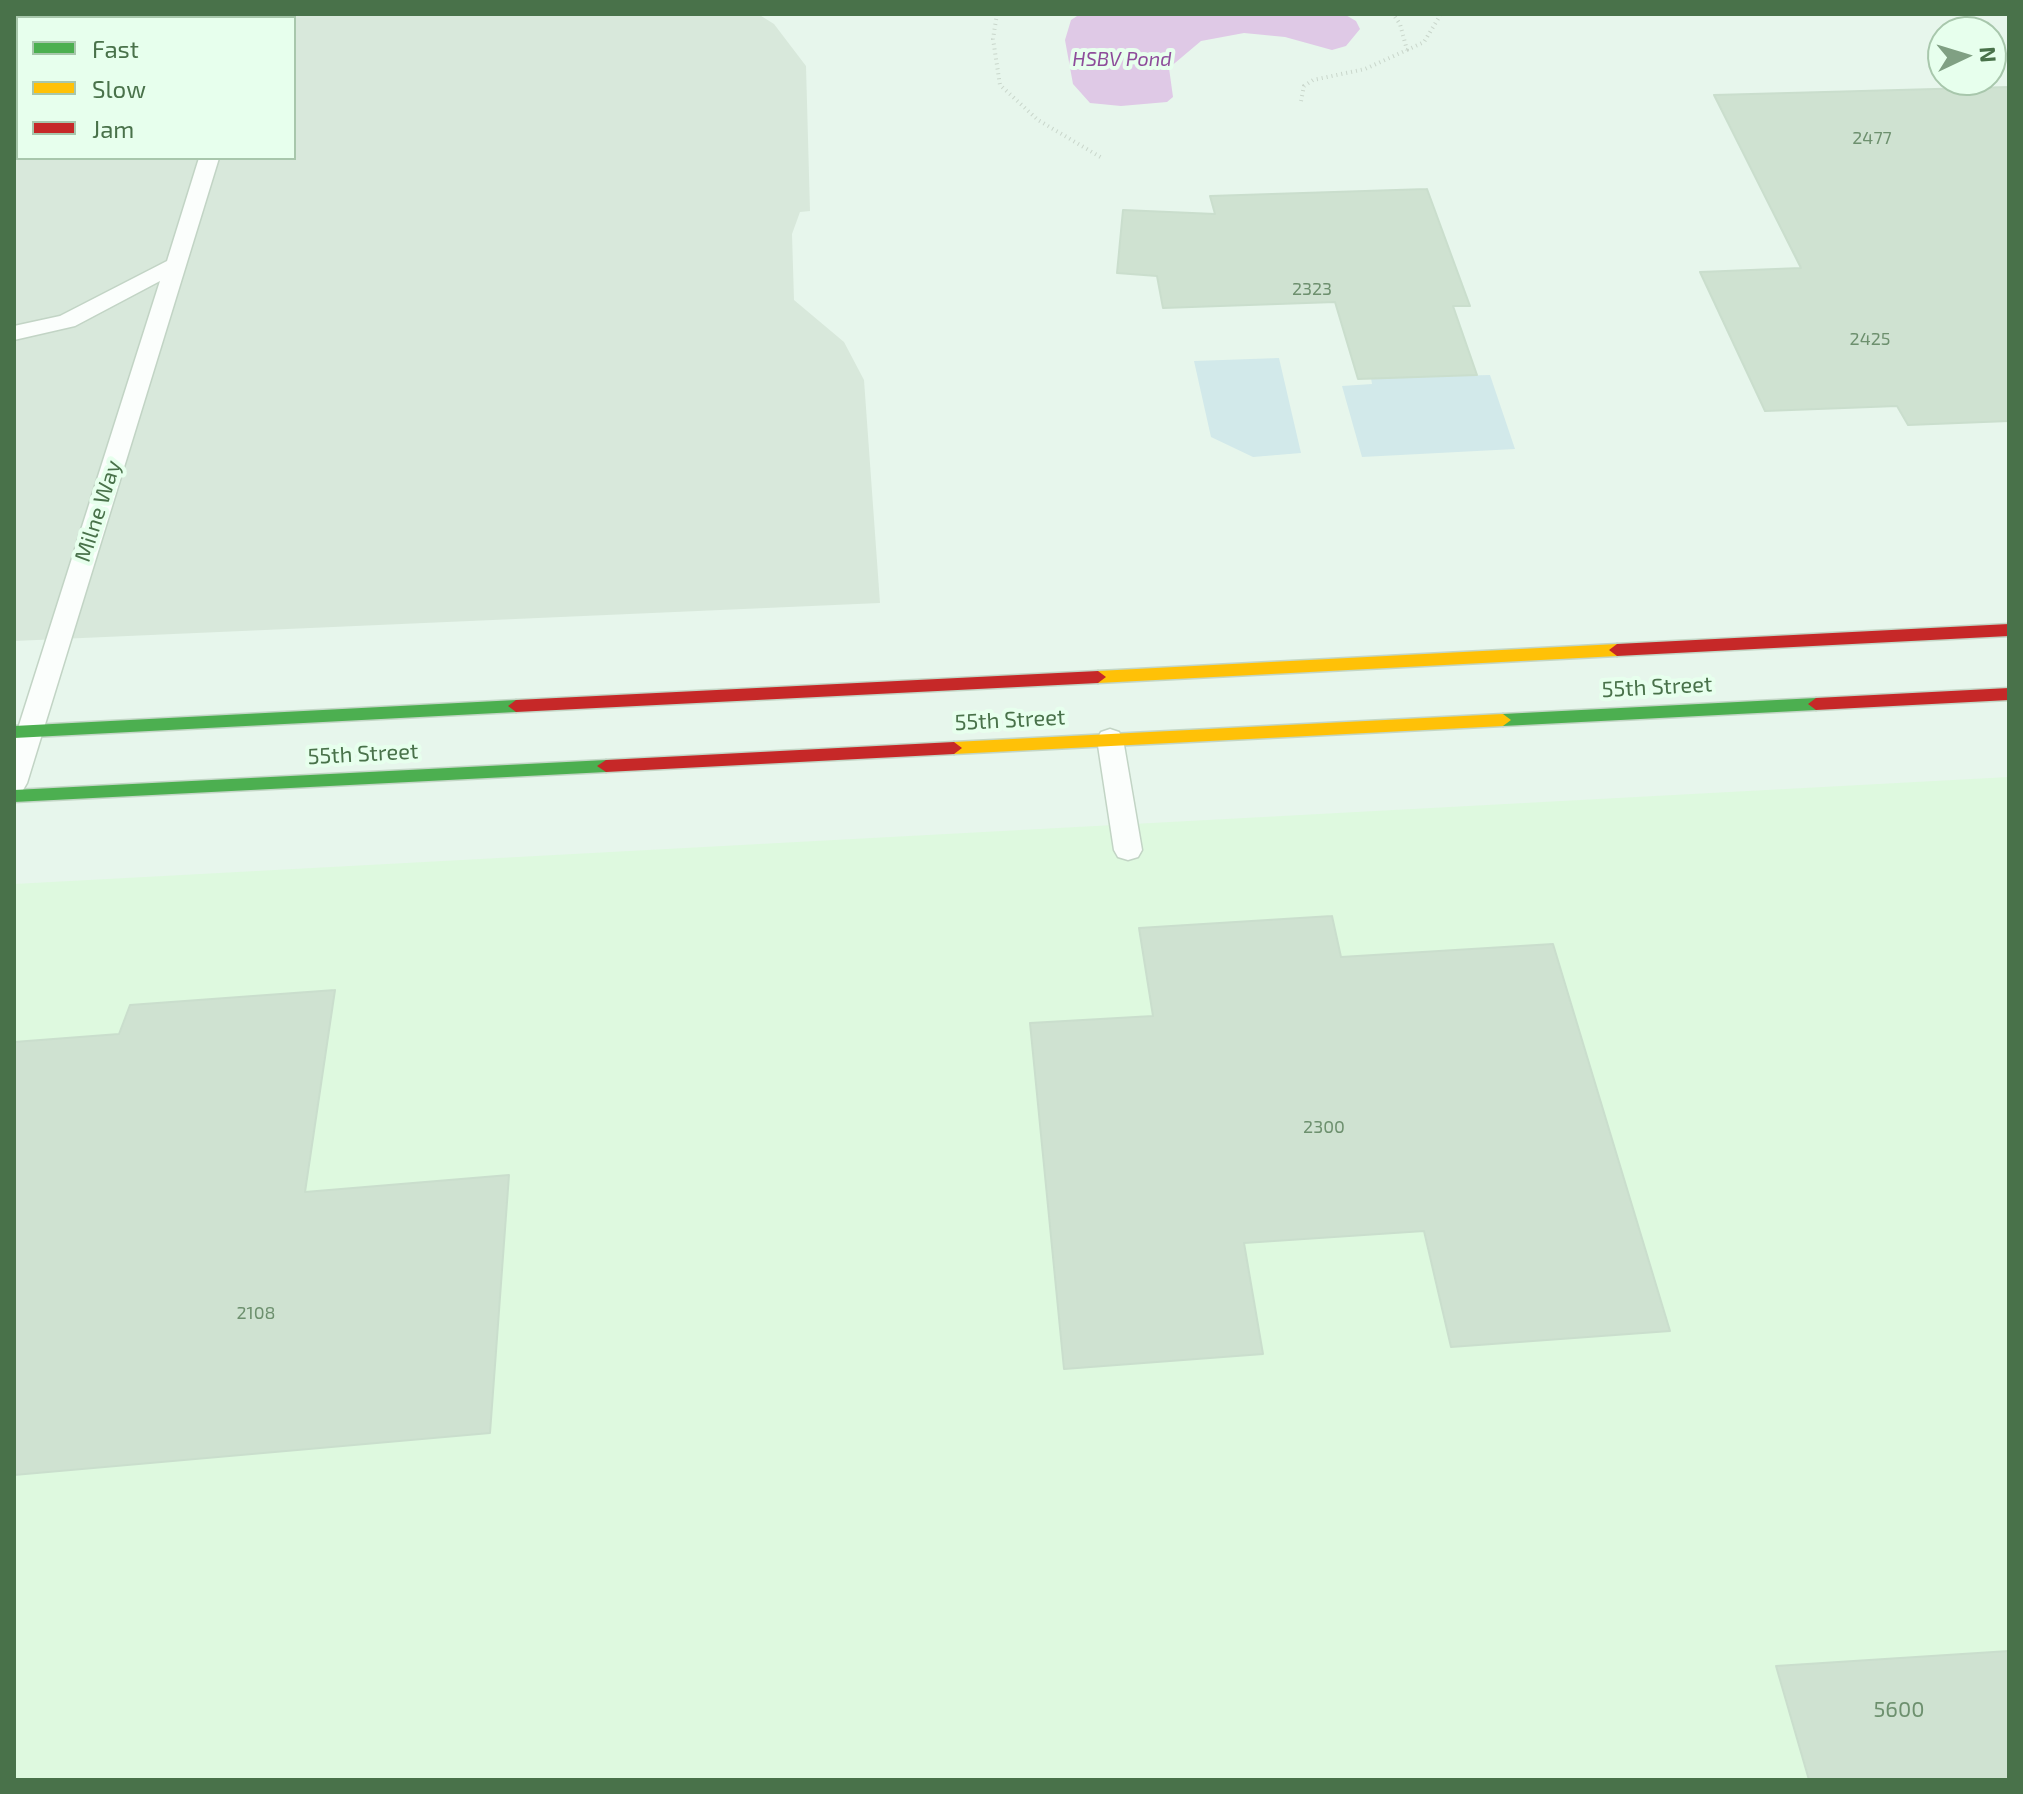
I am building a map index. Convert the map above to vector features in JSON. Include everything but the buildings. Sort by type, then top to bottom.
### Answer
[{"type":"main road","name":"55th Street","points":[[21,732],[2009,630]]},
{"type":"main road","name":"55th Street","points":[[14,796],[2009,694]]},
{"type":"lane","name":"Milne Way","points":[[14,783],[21,732],[208,160]]},
{"type":"lane","points":[[14,333],[67,321],[176,264]]},
{"type":"lane","points":[[1110,739],[1128,850]]},
{"type":"path","points":[[996,14],[993,39],[1000,85],[1038,120],[1078,140],[1102,158]]},
{"type":"path","points":[[1393,14],[1400,24],[1407,50]]},
{"type":"path","points":[[1301,101],[1304,86],[1313,80],[1365,69],[1424,42],[1441,14]]},
{"type":"shaded area","points":[[14,14],[758,14],[774,24],[806,66],[810,211],[800,212],[792,234],[794,300],[844,342],[864,380],[880,603],[14,641]]},
{"type":"shaded area","points":[[1279,358],[1301,453],[1253,457],[1211,437],[1194,361]]},
{"type":"shaded area","points":[[1490,375],[1515,449],[1362,457],[1342,386],[1372,384],[1371,378]]},
{"type":"shaded area","points":[[2009,777],[2009,1780],[14,1780],[14,884]]},
{"type":"water","name":"HSBV Pond","points":[[1080,14],[1344,14],[1356,21],[1360,29],[1346,46],[1332,50],[1285,37],[1244,33],[1201,41],[1169,68],[1173,97],[1167,102],[1121,106],[1090,103],[1073,84],[1065,40],[1071,20]]},
{"type":"traffic: fast","points":[[1503,720],[1816,704]]},
{"type":"traffic: fast","points":[[14,732],[516,706]]},
{"type":"traffic: fast","points":[[14,796],[606,766]]},
{"type":"traffic: slow","points":[[1098,677],[1617,650]]},
{"type":"traffic: slow","points":[[954,748],[1503,720]]},
{"type":"traffic: jam","points":[[1617,650],[2009,630]]},
{"type":"traffic: jam","points":[[516,706],[1098,677]]},
{"type":"traffic: jam","points":[[1816,704],[2009,694]]},
{"type":"traffic: jam","points":[[606,766],[954,748]]}]
